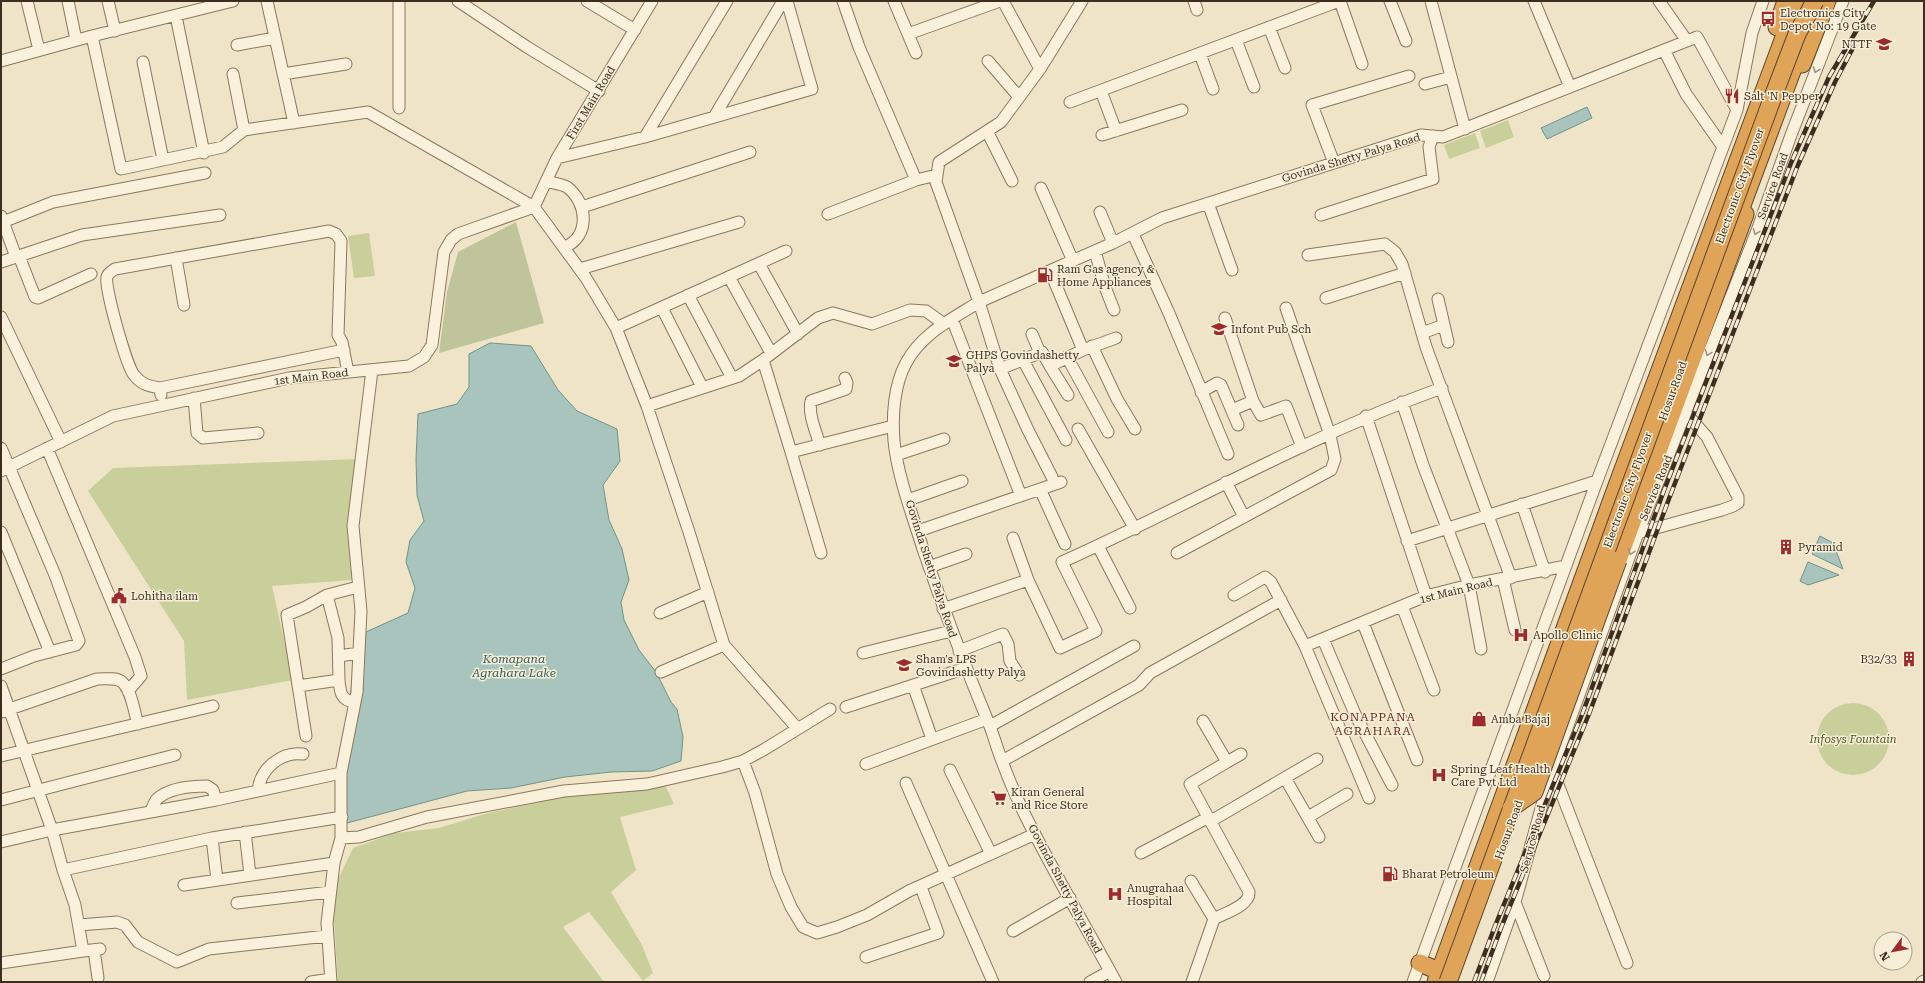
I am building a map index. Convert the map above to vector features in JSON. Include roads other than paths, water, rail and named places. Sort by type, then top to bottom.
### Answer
[{"type":"highway","name":"Electronic City Flyover","points":[[1430,974],[1618,483],[1792,6],[1801,1]]},
{"type":"highway","name":"Electronic City Flyover","points":[[1448,982],[1768,109],[1797,34],[1814,1]]},
{"type":"highway","name":"Hosur Road","points":[[1453,982],[1792,71],[1814,1]]},
{"type":"highway","points":[[1511,808],[1534,792],[1782,112],[1827,1]]},
{"type":"street","points":[[27,1],[39,50]]},
{"type":"street","points":[[68,1],[76,40]]},
{"type":"street","points":[[108,1],[115,31]]},
{"type":"street","points":[[1,61],[76,40],[233,1]]},
{"type":"street","points":[[267,1],[294,123]]},
{"type":"street","points":[[398,108],[399,1]]},
{"type":"street","points":[[458,1],[474,10],[527,47],[599,91]]},
{"type":"street","points":[[587,1],[635,30]]},
{"type":"street","name":"First Main Road","points":[[534,207],[557,158],[599,91],[652,1]]},
{"type":"street","points":[[645,137],[727,1]]},
{"type":"street","points":[[714,117],[783,1]]},
{"type":"street","points":[[557,158],[645,137],[812,89],[787,1]]},
{"type":"street","points":[[843,1],[859,46],[916,180]]},
{"type":"street","points":[[894,1],[916,53]]},
{"type":"street","points":[[908,34],[1002,1],[1040,69]]},
{"type":"street","points":[[1070,102],[1269,27],[1310,6],[1339,1],[1362,64]]},
{"type":"street","points":[[1390,1],[1406,41]]},
{"type":"street","points":[[1431,1],[1465,129]]},
{"type":"street","points":[[1534,1],[1570,87]]},
{"type":"street","points":[[1659,1],[1687,41],[1697,37],[1737,110]]},
{"type":"street","points":[[1413,982],[1430,974],[1566,566],[1737,110],[1752,32],[1763,1]]},
{"type":"street","name":"Service Road","points":[[1487,982],[1515,902],[1552,769],[1638,533],[1686,413],[1843,1]]},
{"type":"street","points":[[918,532],[1040,489],[1057,479],[1028,430],[1000,369],[979,302],[936,182],[939,162],[1001,122],[1040,69],[1081,2]]},
{"type":"street","points":[[176,16],[204,153]]},
{"type":"street","points":[[1269,27],[1285,68]]},
{"type":"street","points":[[92,36],[121,169],[204,153],[223,147],[244,130],[368,112],[534,207],[580,269],[616,328],[647,406],[724,645],[797,728]]},
{"type":"street","points":[[237,45],[275,38]]},
{"type":"street","points":[[1236,40],[1254,87]]},
{"type":"street","name":"Govinda Shetty Palya Road","points":[[1116,982],[1035,834],[1002,761],[943,609],[908,500],[896,455],[893,426],[895,398],[906,363],[918,344],[948,321],[979,302],[1113,244],[1162,218],[1422,135],[1443,137],[1687,41]]},
{"type":"street","points":[[1664,50],[1686,94],[1723,148]]},
{"type":"street","points":[[1200,54],[1213,89]]},
{"type":"street","points":[[988,61],[1019,97]]},
{"type":"street","points":[[143,62],[164,160]]},
{"type":"street","points":[[283,74],[346,64]]},
{"type":"street","points":[[233,74],[244,130]]},
{"type":"street","points":[[1334,163],[1312,105],[1409,76]]},
{"type":"street","points":[[1425,84],[1451,78]]},
{"type":"street","points":[[1101,91],[1116,131]]},
{"type":"street","points":[[1102,136],[1182,110]]},
{"type":"street","points":[[987,131],[1012,181]]},
{"type":"street","points":[[1321,215],[1433,179],[1429,147],[1434,136]]},
{"type":"street","points":[[582,207],[750,152]]},
{"type":"street","points":[[91,274],[38,298],[35,297],[2,219],[53,202],[205,173]]},
{"type":"street","points":[[828,214],[916,180],[937,175]]},
{"type":"street","points":[[546,181],[566,186],[573,193],[582,207],[584,221],[581,232],[573,244],[565,247]]},
{"type":"street","points":[[1041,188],[1073,261]]},
{"type":"street","points":[[1208,203],[1232,270]]},
{"type":"street","name":"1st Main Road","points":[[5,469],[113,416],[289,378],[409,366],[424,357],[432,345],[444,252],[450,240],[458,234],[534,207]]},
{"type":"street","points":[[1100,212],[1113,244]]},
{"type":"street","points":[[1,262],[82,235],[220,215]]},
{"type":"street","points":[[580,269],[739,222]]},
{"type":"street","points":[[344,350],[160,388],[144,386],[132,374],[112,310],[106,278],[110,272],[115,269],[328,231],[336,234],[341,240],[338,335],[344,350],[348,372]]},
{"type":"street","points":[[1133,234],[1168,311],[1228,454]]},
{"type":"street","points":[[1308,255],[1385,244],[1395,252],[1402,264],[1422,333],[1488,516],[1507,579],[1515,630]]},
{"type":"street","points":[[616,328],[786,251]]},
{"type":"street","points":[[1096,251],[1105,287],[1114,310]]},
{"type":"street","points":[[176,258],[184,305]]},
{"type":"street","points":[[759,264],[798,334]]},
{"type":"street","points":[[1050,271],[1088,348],[1135,428]]},
{"type":"street","points":[[1326,298],[1405,273]]},
{"type":"street","points":[[730,277],[767,357],[791,452],[821,553]]},
{"type":"street","points":[[688,295],[732,378]]},
{"type":"street","points":[[1438,299],[1448,342]]},
{"type":"street","points":[[662,308],[702,387]]},
{"type":"street","points":[[1177,553],[1331,470],[1336,459],[1330,435],[1286,308]]},
{"type":"street","points":[[647,406],[732,378],[745,372],[818,318],[833,313],[872,324],[910,310],[926,311],[948,321],[1021,496]]},
{"type":"street","points":[[1,317],[61,442]]},
{"type":"street","points":[[1225,318],[1253,401],[1261,415],[1286,406],[1302,447]]},
{"type":"street","points":[[1422,333],[1444,325]]},
{"type":"street","points":[[1032,334],[1040,353],[1042,352],[1068,395]]},
{"type":"street","points":[[1050,366],[1088,348],[1116,338]]},
{"type":"street","points":[[1000,369],[1040,353]]},
{"type":"street","points":[[1067,357],[1108,432]]},
{"type":"street","points":[[1023,360],[1066,440]]},
{"type":"street","points":[[311,982],[331,981],[327,923],[334,863],[341,838],[342,773],[355,702],[359,653],[361,611],[353,526],[372,370]]},
{"type":"street","points":[[820,445],[812,418],[810,406],[811,401],[846,389],[847,383],[845,378]]},
{"type":"street","points":[[1201,392],[1217,384],[1221,385],[1238,425]]},
{"type":"street","points":[[160,388],[164,404]]},
{"type":"street","points":[[1013,538],[1028,580],[1060,648],[1096,630],[1062,562],[1136,529],[1226,482],[1330,435],[1366,416],[1442,388]]},
{"type":"street","points":[[194,398],[197,433],[203,438],[258,433]]},
{"type":"street","points":[[1232,410],[1253,401]]},
{"type":"street","points":[[1402,402],[1423,465],[1449,529],[1469,585],[1480,649]]},
{"type":"street","points":[[1638,533],[1722,510],[1738,503],[1738,497],[1708,437],[1686,413]]},
{"type":"street","points":[[1366,416],[1426,596]]},
{"type":"street","points":[[791,452],[893,426]]},
{"type":"street","points":[[1078,429],[1136,529]]},
{"type":"street","points":[[896,455],[944,439]]},
{"type":"street","points":[[1,448],[5,469],[55,575],[79,638],[76,645],[50,652],[1,669]]},
{"type":"street","points":[[48,448],[135,657],[141,676],[128,691]]},
{"type":"street","points":[[908,500],[962,481]]},
{"type":"street","points":[[1226,482],[1244,517]]},
{"type":"street","points":[[1407,541],[1449,529],[1522,504],[1597,482]]},
{"type":"street","points":[[1040,489],[1065,544]]},
{"type":"street","points":[[1522,504],[1545,572]]},
{"type":"street","points":[[1,532],[50,652]]},
{"type":"street","points":[[1098,546],[1130,608]]},
{"type":"street","points":[[929,567],[966,554]]},
{"type":"street","name":"1st Main Road","points":[[1305,646],[1426,596],[1469,585],[1545,572],[1566,566]]},
{"type":"street","points":[[1234,595],[1265,577],[1272,582],[1305,646],[1369,798]]},
{"type":"street","points":[[943,609],[1028,580]]},
{"type":"street","points":[[306,736],[287,615],[306,607],[327,595],[358,587]]},
{"type":"street","points":[[660,613],[708,592]]},
{"type":"street","points":[[327,595],[338,638],[340,686],[344,699],[347,702],[355,702]]},
{"type":"street","points":[[1002,761],[1139,685],[1150,673],[1281,600]]},
{"type":"street","points":[[1402,606],[1434,690]]},
{"type":"street","points":[[1363,623],[1417,760]]},
{"type":"street","points":[[863,653],[951,631]]},
{"type":"street","points":[[959,651],[1003,634],[1008,644],[1010,661],[1019,675]]},
{"type":"street","points":[[1323,639],[1355,714],[1392,785]]},
{"type":"street","points":[[661,672],[724,645]]},
{"type":"street","points":[[866,764],[932,739],[988,722],[1134,646]]},
{"type":"street","points":[[339,656],[359,653]]},
{"type":"street","points":[[846,707],[966,668]]},
{"type":"street","points":[[5,711],[97,679],[110,678],[122,682],[128,691],[138,724]]},
{"type":"street","points":[[298,686],[340,680]]},
{"type":"street","points":[[913,685],[932,739]]},
{"type":"street","points":[[1,686],[5,711],[24,751],[52,830],[63,870],[75,905],[79,925],[92,950],[98,978]]},
{"type":"street","points":[[1,756],[213,706]]},
{"type":"street","points":[[341,838],[359,837],[427,817],[564,791],[648,784],[743,761],[830,709]]},
{"type":"street","points":[[1203,721],[1227,762]]},
{"type":"street","points":[[258,791],[258,784],[262,776],[273,762],[296,753],[303,754]]},
{"type":"street","points":[[1192,982],[1214,919],[1244,903],[1249,896],[1249,892],[1190,782],[1240,754]]},
{"type":"street","points":[[1,800],[175,755]]},
{"type":"street","points":[[1141,854],[1210,819],[1317,759]]},
{"type":"street","points":[[743,761],[755,794],[777,874],[791,907],[803,927],[817,933],[867,915],[909,891],[921,887],[1035,834]]},
{"type":"street","points":[[1552,769],[1628,964]]},
{"type":"street","points":[[950,770],[991,854]]},
{"type":"street","points":[[1,842],[52,830],[216,800],[342,773]]},
{"type":"street","points":[[1285,778],[1319,837]]},
{"type":"street","points":[[906,783],[993,982]]},
{"type":"street","points":[[151,811],[156,800],[163,795],[184,788],[207,786],[213,790],[216,800]]},
{"type":"street","points":[[1308,818],[1347,794]]},
{"type":"street","points":[[63,870],[212,838],[342,817]]},
{"type":"street","points":[[245,832],[250,875]]},
{"type":"street","points":[[212,838],[217,880]]},
{"type":"street","points":[[184,885],[334,863]]},
{"type":"street","points":[[1192,881],[1214,919]]},
{"type":"street","points":[[866,957],[938,933],[921,887]]},
{"type":"street","points":[[237,903],[330,892]]},
{"type":"street","points":[[1013,931],[1070,898]]},
{"type":"street","points":[[1515,902],[1544,976]]},
{"type":"street","points":[[79,925],[117,922],[125,926],[138,942],[177,962],[209,949],[328,936]]},
{"type":"street","points":[[1,963],[92,950]]},
{"type":"street","points":[[1090,982],[1110,971]]},
{"type":"water","points":[[1587,107],[1592,118],[1547,139],[1541,128]]},
{"type":"water","name":"Komapana Agrahara Lake","points":[[490,343],[531,346],[558,390],[577,411],[617,429],[620,461],[603,485],[609,520],[622,549],[629,580],[621,602],[624,620],[639,650],[656,672],[671,702],[677,709],[683,737],[681,761],[652,771],[611,772],[565,777],[511,788],[467,791],[336,826],[357,636],[408,613],[415,588],[406,562],[410,540],[424,521],[417,495],[416,459],[418,414],[457,404],[469,387],[469,354]]},
{"type":"water","points":[[1820,536],[1833,543],[1843,569],[1812,554]]},
{"type":"water","points":[[1808,562],[1839,575],[1808,585],[1800,581]]},
{"type":"railway","points":[[1474,982],[1495,926],[1583,712],[1663,493],[1791,163],[1829,77],[1874,1]]},
{"type":"railway","points":[[1481,982],[1501,928],[1589,714],[1670,496],[1798,165],[1835,82],[1854,46]]},
{"type":"place","name":"Electronics City Depot No: 19 Gate","points":[[1768,19]]},
{"type":"place","name":"NTTF","points":[[1884,44]]},
{"type":"place","name":"Salt 'N Pepper","points":[[1732,96]]},
{"type":"place","name":"Ram Gas agency & Home Appliances","points":[[1045,275]]},
{"type":"place","name":"Infont Pub Sch","points":[[1219,329]]},
{"type":"place","name":"GHPS Govindashetty Palya","points":[[954,361]]},
{"type":"place","name":"Pyramid","points":[[1786,547]]},
{"type":"place","name":"Lohitha ilam","points":[[119,596]]},
{"type":"place","name":"Apollo Clinic","points":[[1521,635]]},
{"type":"place","name":"B32/33","points":[[1909,659]]},
{"type":"place","name":"Sham's LPS Govindashetty Palya","points":[[904,665]]},
{"type":"place","name":"Amba Bajaj","points":[[1479,719]]},
{"type":"place","name":"Spring Leaf Health Care Pvt Ltd","points":[[1439,775]]},
{"type":"place","name":"Kiran General and Rice Store","points":[[999,798]]},
{"type":"place","name":"Bharat Petroleum","points":[[1390,874]]},
{"type":"place","name":"Anugrahaa Hospital","points":[[1115,894]]},
{"type":"district","name":"KONAPPANA AGRAHARA","points":[[1373,724]]},
{"type":"park label","name":"Infosys Fountain","points":[[1853,739]]}]
